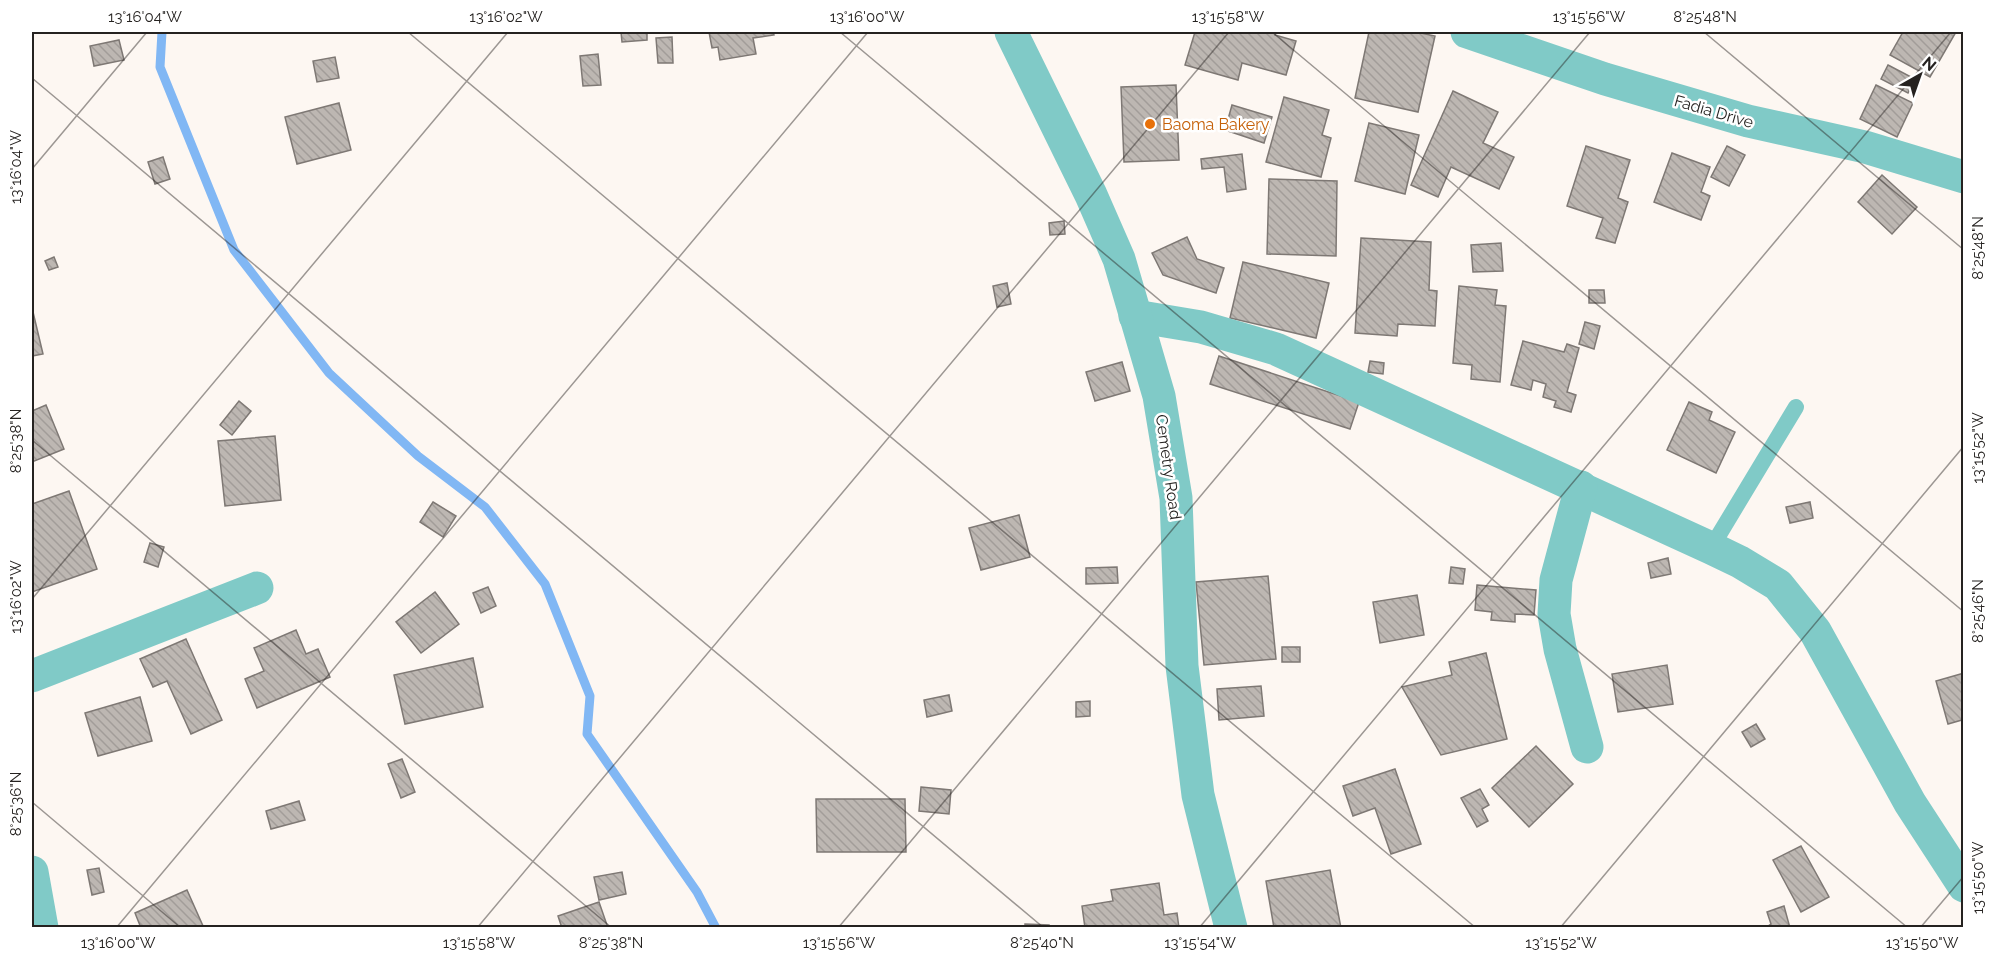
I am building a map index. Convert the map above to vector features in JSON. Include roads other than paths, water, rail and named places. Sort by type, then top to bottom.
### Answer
[{"type":"street","name":"Cemetry Road","points":[[1011,32],[1091,195],[1119,259],[1159,396],[1176,498],[1182,666],[1198,795],[1231,927]]},
{"type":"street","name":"Fadia Drive","points":[[1467,32],[1605,79],[1748,122],[1865,147],[1964,177]]},
{"type":"street","points":[[1135,316],[1201,327],[1276,349],[1711,548],[1778,585],[1815,631],[1910,803],[1955,853],[1964,886]]},
{"type":"street","points":[[1581,487],[1556,580],[1554,614],[1560,649],[1587,747]]},
{"type":"street","points":[[32,676],[257,588]]},
{"type":"street","points":[[32,872],[42,927]]},
{"type":"lane","points":[[1711,548],[1796,407]]},
{"type":"waterway","points":[[162,32],[160,67],[234,250],[329,373],[418,456],[485,507],[545,584],[590,696],[587,734],[697,892],[716,928]]},
{"type":"place","name":"Baoma Bakery","points":[[1150,124]]}]
